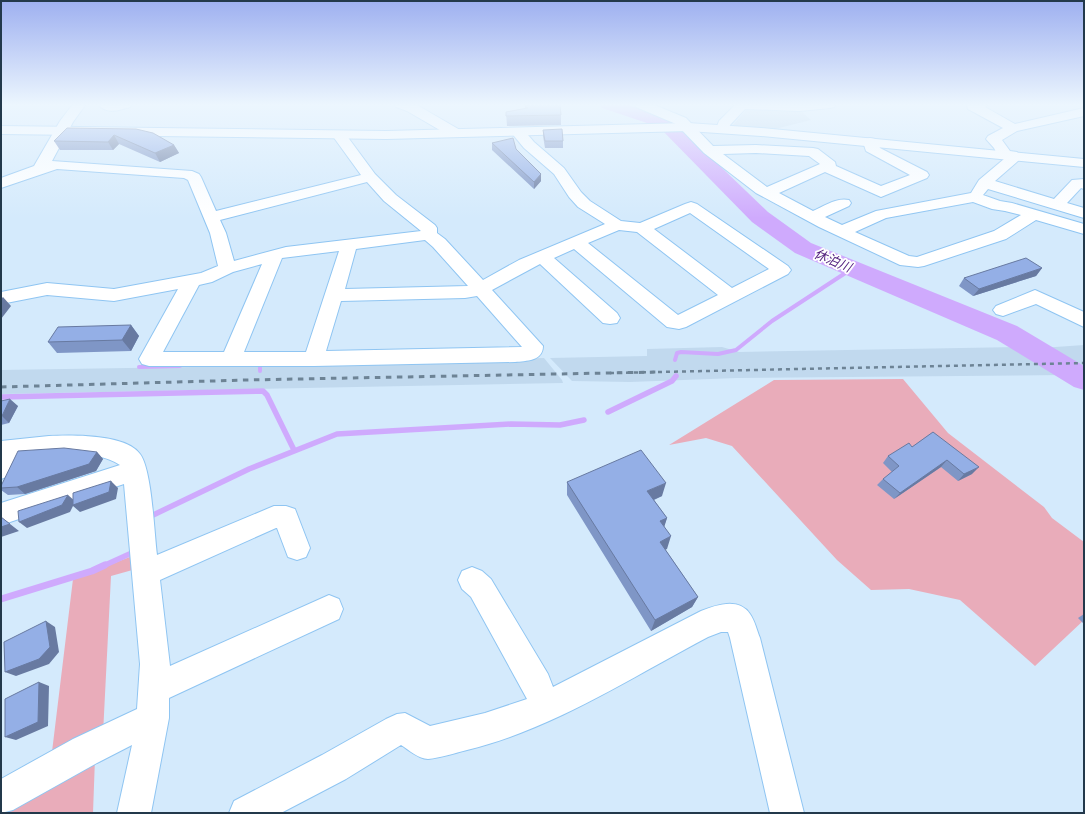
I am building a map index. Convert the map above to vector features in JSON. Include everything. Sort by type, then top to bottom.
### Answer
[{"type":"street","points":[[40,169],[55,142]]},
{"type":"street","points":[[344,142],[370,177],[390,198],[429,228],[429,235]]},
{"type":"street","points":[[527,142],[559,171],[571,187],[574,194],[584,204],[617,225],[642,228],[691,207],[782,270],[680,322],[674,322],[577,243]]},
{"type":"street","points":[[701,142],[767,193],[813,217],[906,261],[918,262],[1000,235],[1034,214]]},
{"type":"street","points":[[826,167],[882,192],[922,175],[875,151],[871,148],[870,142],[1084,163]]},
{"type":"street","points":[[974,198],[984,183],[1013,158],[1008,155],[996,142]]},
{"type":"street","points":[[710,150],[756,149],[813,152],[830,165],[767,193]]},
{"type":"street","points":[[1,183],[40,169],[61,165],[187,174],[194,177],[218,233],[227,268]]},
{"type":"street","points":[[211,217],[370,177]]},
{"type":"street","points":[[984,183],[1084,213]]},
{"type":"street","points":[[1058,204],[1077,183],[1084,184]]},
{"type":"street","points":[[843,231],[882,214],[974,198],[1084,229]]},
{"type":"street","points":[[813,217],[843,202]]},
{"type":"street","points":[[333,295],[465,292],[481,289],[526,264],[617,225]]},
{"type":"street","points":[[642,228],[732,296]]},
{"type":"street","points":[[1,298],[47,289],[114,295],[206,278],[227,268],[286,252],[429,235],[439,243],[533,346],[533,350],[515,355],[314,359],[149,359],[192,281]]},
{"type":"street","points":[[314,359],[349,245]]},
{"type":"street","points":[[231,359],[275,255]]},
{"type":"street","points":[[543,257],[610,318]]},
{"type":"street","points":[[1003,310],[1035,296],[1084,320]]},
{"type":"street","points":[[4,456],[54,445],[99,446],[119,452],[130,459],[135,470],[155,664],[154,703],[148,747],[134,813]]},
{"type":"street","points":[[1,514],[135,470]]},
{"type":"street","points":[[146,573],[274,517],[286,516],[297,548]]},
{"type":"street","points":[[472,580],[480,588],[537,685],[545,706]]},
{"type":"street","points":[[1,798],[85,751],[154,703],[329,609]]},
{"type":"street","points":[[246,813],[334,767],[397,730],[404,730],[427,744],[492,728],[518,719],[593,684],[701,625],[721,618],[733,618],[740,624],[745,638],[787,813]]},
{"type":"shaded area","points":[[1084,345],[1084,370],[1041,348]]},
{"type":"shaded area","points":[[722,347],[739,352],[1023,347],[1062,372],[1064,375],[737,378],[630,382],[572,381],[550,358],[647,356],[647,349]]},
{"type":"shaded area","points":[[544,358],[563,383],[1,394],[1,370],[263,366]]},
{"type":"shaded area","points":[[903,379],[948,433],[1044,507],[1052,518],[1084,542],[1084,620],[1035,666],[960,600],[909,589],[871,590],[837,560],[732,446],[706,438],[669,445],[774,380]]},
{"type":"shaded area","points":[[135,555],[136,569],[111,576],[103,734],[51,760],[73,579]]},
{"type":"shaded area","points":[[95,758],[93,813],[1,813],[1,810]]},
{"type":"building","points":[[130,142],[169,142],[174,145],[155,153]]},
{"type":"building","points":[[514,142],[516,149],[541,174],[534,182],[492,143]]},
{"type":"building","points":[[1026,258],[1042,268],[979,289],[964,278]]},
{"type":"building","points":[[131,325],[122,340],[48,342],[58,327]]},
{"type":"building","points":[[10,399],[2,416],[1,416],[1,401]]},
{"type":"building","points":[[933,432],[979,467],[964,474],[947,460],[900,493],[883,479],[899,466],[888,456],[909,443],[912,447]]},
{"type":"building","points":[[64,448],[97,452],[89,464],[17,487],[1,488],[18,451]]},
{"type":"building","points":[[641,450],[666,483],[647,491],[667,518],[660,521],[671,536],[660,542],[698,597],[655,620],[567,482]]},
{"type":"building","points":[[111,481],[109,492],[73,505],[73,493]]},
{"type":"building","points":[[68,495],[62,505],[19,522],[18,511]]},
{"type":"building","points":[[1,517],[10,524],[1,527]]},
{"type":"building","points":[[46,621],[50,647],[39,659],[5,672],[4,642]]},
{"type":"building","points":[[39,682],[38,722],[5,737],[5,699]]},
{"type":"waterway","name":"休泊川","points":[[684,142],[760,217],[803,248],[1007,333],[1084,379]]},
{"type":"waterway","points":[[675,360],[677,353],[681,352],[718,354],[736,350],[772,321],[853,268]]},
{"type":"waterway","points":[[254,365],[260,365],[260,371]]},
{"type":"waterway","points":[[139,367],[180,366]]},
{"type":"waterway","points":[[608,412],[672,381],[676,376]]},
{"type":"waterway","points":[[1,397],[263,391],[267,395],[294,450]]},
{"type":"waterway","points":[[149,517],[249,469],[337,434],[511,424],[560,425],[584,420]]},
{"type":"waterway","points":[[103,566],[136,551]]},
{"type":"waterway","points":[[1,599],[92,571],[105,565]]},
{"type":"railway","points":[[639,372],[1084,363]]},
{"type":"railway","points":[[1,387],[247,380],[639,372]]},
{"type":"railway","points":[[610,373],[639,372]]},
{"type":"railway","points":[[639,372],[659,372]]}]
